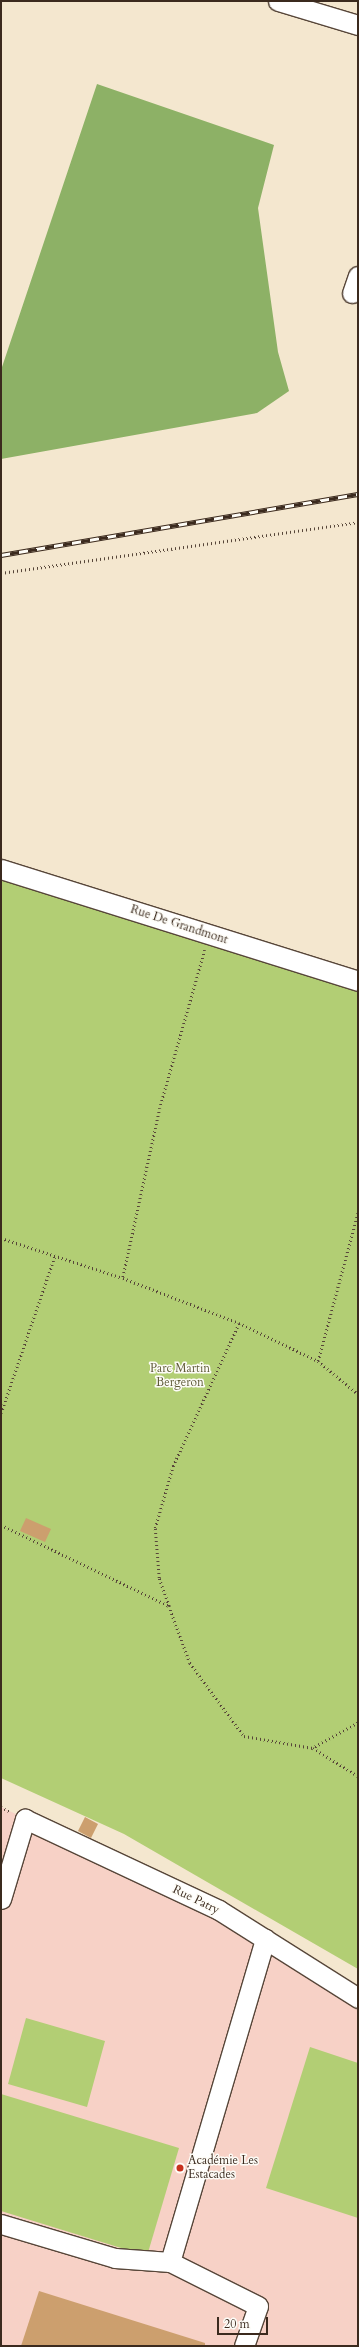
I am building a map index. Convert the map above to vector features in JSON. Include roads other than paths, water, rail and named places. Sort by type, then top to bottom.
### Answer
[{"type":"street","points":[[278,1],[358,25]]},
{"type":"street","name":"Rue De Grandmont","points":[[1,868],[358,981]]},
{"type":"street","name":"Rue Patry","points":[[1,1899],[25,1819],[219,1910],[358,1998]]},
{"type":"street","points":[[170,2262],[265,1939]]},
{"type":"street","points":[[1,2224],[115,2258],[170,2262],[258,2306],[244,2346]]},
{"type":"railway","points":[[1,555],[358,494]]},
{"type":"place","name":"Académie Les Estacades","points":[[180,2168]]},
{"type":"park label","name":"Parc Martin Bergeron","points":[[180,1376]]}]
